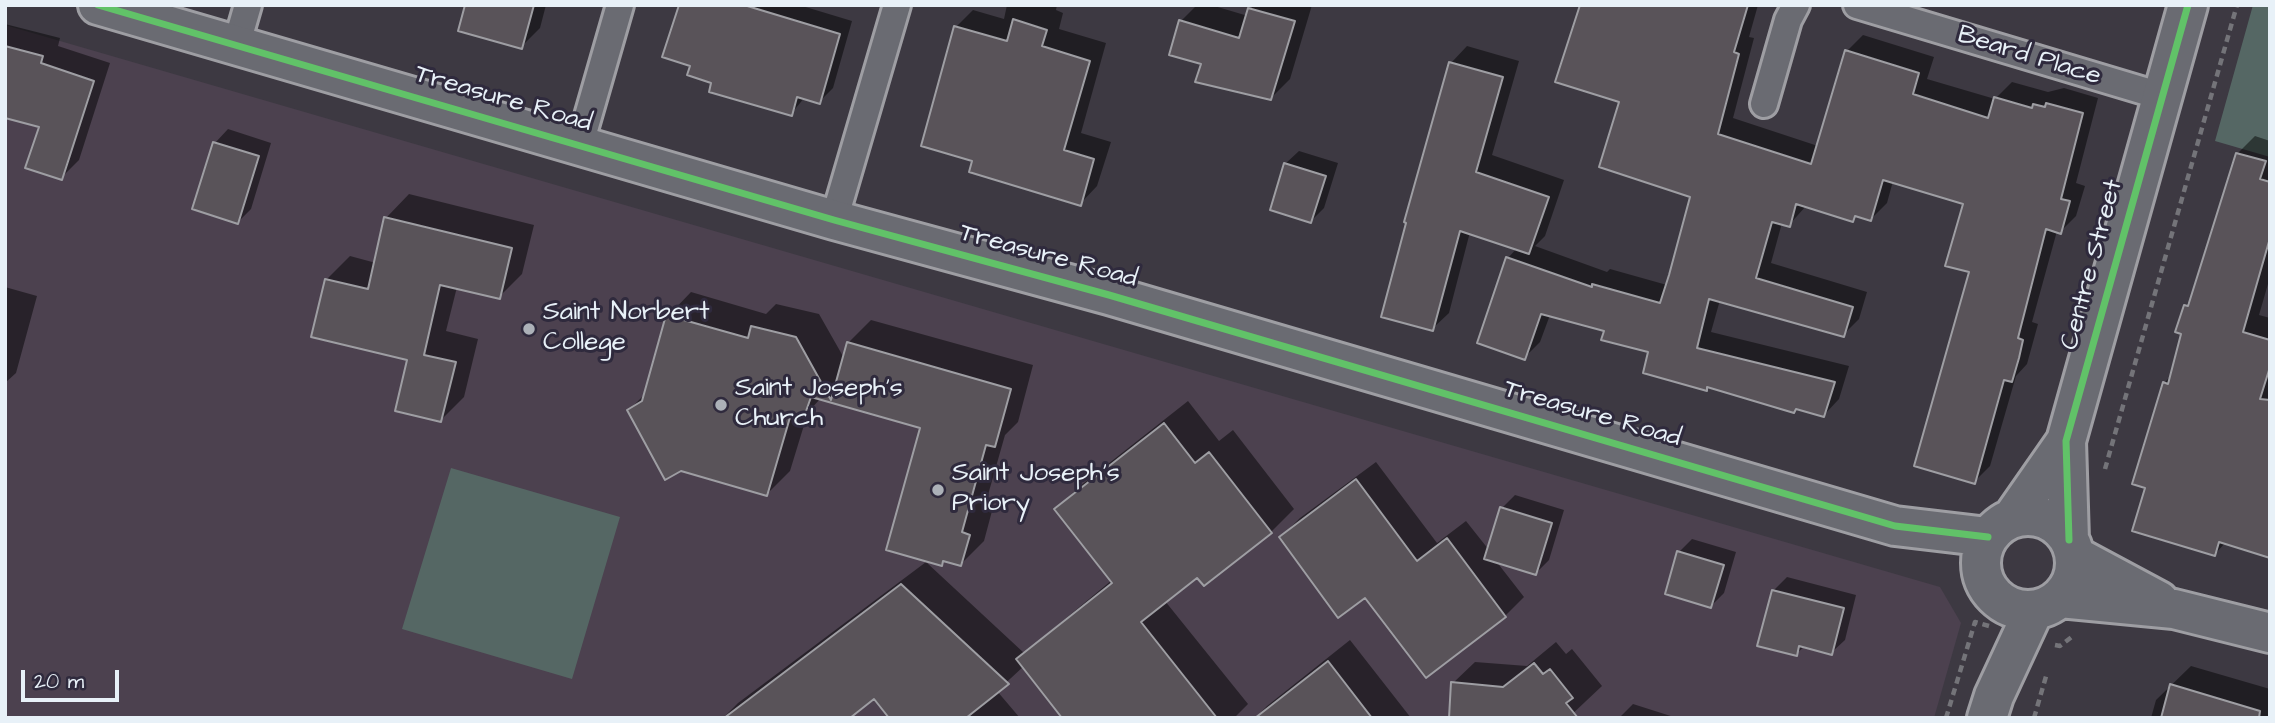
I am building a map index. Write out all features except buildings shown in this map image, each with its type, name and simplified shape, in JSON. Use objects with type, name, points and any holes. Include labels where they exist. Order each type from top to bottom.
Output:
[{"type":"street","name":"Treasure Road","points":[[98,5],[237,43],[834,220],[1109,295],[1895,526],[1994,541]]},
{"type":"street","points":[[237,43],[248,5]]},
{"type":"street","points":[[580,144],[620,5]]},
{"type":"street","points":[[834,220],[897,5]]},
{"type":"street","points":[[1764,104],[1788,20],[1796,5]]},
{"type":"street","name":"Beard Place","points":[[1857,5],[2161,96]]},
{"type":"street","name":"Centre Street","points":[[2072,548],[2066,441],[2188,5]]},
{"type":"street","name":"Centre Street","points":[[1994,541],[2066,441]]},
{"type":"street","points":[[2174,609],[2072,548],[2059,527],[2045,519],[2029,515],[1994,541],[1991,594],[2047,603],[2174,609],[2270,633]]},
{"type":"street","points":[[1990,707],[2047,603],[2070,586],[2072,548]]},
{"type":"path","points":[[2103,476],[2237,5]]},
{"type":"path","points":[[2047,603],[2087,625],[2060,646],[2055,645],[2051,657]]},
{"type":"path","points":[[2034,718],[2048,669]]},
{"type":"shaded area","points":[[2253,5],[2270,5],[2270,157],[2215,141]]},
{"type":"shaded area","name":"Saint Norbert College","points":[[5,25],[1940,587],[1961,623],[1934,718],[5,718]]},
{"type":"shaded area","points":[[451,468],[620,517],[572,679],[402,629]]},
{"type":"cycle path","points":[[98,5],[834,220],[1109,295],[1895,526],[1988,537]]},
{"type":"cycle path","points":[[2069,540],[2066,441],[2188,5]]},
{"type":"place","name":"Saint Norbert College","points":[[529,329]]},
{"type":"place","name":"Saint Joseph's Church","points":[[721,405]]},
{"type":"place","name":"Saint Joseph's Priory","points":[[938,490]]}]
